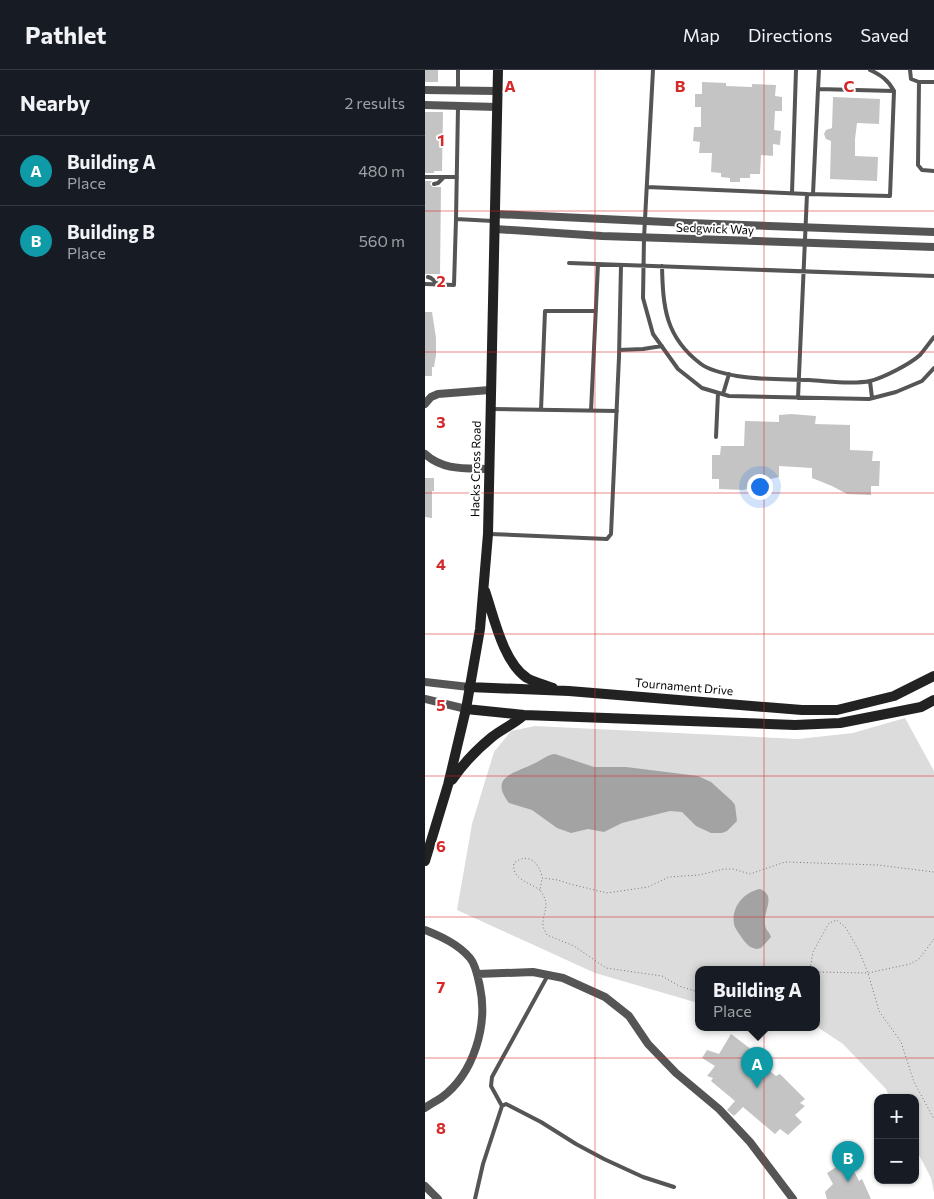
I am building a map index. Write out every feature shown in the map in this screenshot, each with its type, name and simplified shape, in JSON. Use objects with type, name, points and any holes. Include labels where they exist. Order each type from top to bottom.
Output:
[{"type":"main road","name":"Hacks Cross Road","points":[[425,861],[448,785],[466,709],[480,628],[488,534],[498,70]]},
{"type":"main road","points":[[483,586],[506,651],[515,667],[528,678],[561,691]]},
{"type":"main road","name":"Tournament Drive","points":[[469,688],[561,691],[802,710],[837,710],[894,696],[934,676]]},
{"type":"main road","points":[[466,709],[524,715],[795,725],[840,723],[921,707],[934,700]]},
{"type":"main road","points":[[448,785],[492,736],[517,722],[524,715]]},
{"type":"street","points":[[425,90],[497,91]]},
{"type":"street","points":[[458,90],[458,106]]},
{"type":"street","points":[[425,105],[497,107]]},
{"type":"street","name":"Sedgwick Way","points":[[495,221],[645,221],[934,232]]},
{"type":"street","name":"Sedgwick Way","points":[[495,221],[644,238],[934,247]]},
{"type":"street","points":[[425,404],[431,397],[438,394],[490,390]]},
{"type":"street","points":[[425,454],[437,463],[451,467],[490,469]]},
{"type":"street","name":"Tournament Drive","points":[[425,682],[469,688]]},
{"type":"street","points":[[425,699],[466,709]]},
{"type":"street","points":[[425,930],[449,939],[471,959],[482,995],[483,1016],[477,1045],[458,1081],[443,1097],[425,1108]]},
{"type":"street","points":[[477,974],[533,972],[563,978],[605,997],[629,1016],[648,1044],[676,1073],[719,1109],[750,1142],[793,1199]]},
{"type":"street","points":[[425,1186],[437,1199]]},
{"type":"lane","points":[[458,70],[458,90]]},
{"type":"lane","points":[[653,70],[644,238],[643,298],[653,334],[678,369],[702,388],[729,396],[872,398],[896,392],[922,381],[934,368]]},
{"type":"lane","points":[[792,193],[796,70]]},
{"type":"lane","points":[[813,194],[819,70]]},
{"type":"lane","points":[[647,187],[891,196],[894,91],[890,83],[881,75],[869,70]]},
{"type":"lane","points":[[910,70],[911,79],[919,82],[934,82]]},
{"type":"lane","points":[[919,82],[918,165],[922,170],[934,170]]},
{"type":"lane","points":[[817,89],[894,91]]},
{"type":"lane","points":[[425,284],[454,285],[458,106]]},
{"type":"lane","points":[[425,177],[457,177]]},
{"type":"lane","points":[[435,184],[439,183],[444,177]]},
{"type":"lane","points":[[798,398],[807,194]]},
{"type":"lane","points":[[456,219],[495,221]]},
{"type":"lane","points":[[569,263],[934,276]]},
{"type":"lane","points":[[591,410],[598,264]]},
{"type":"lane","points":[[488,534],[607,539],[611,534],[621,265]]},
{"type":"lane","points":[[662,266],[663,300],[669,322],[676,337],[702,366],[729,374],[799,380],[870,381],[894,371],[919,356],[934,336]]},
{"type":"lane","points":[[428,277],[439,284]]},
{"type":"lane","points":[[541,410],[545,311],[596,311]]},
{"type":"lane","points":[[619,350],[661,346]]},
{"type":"lane","points":[[723,394],[729,374]]},
{"type":"lane","points":[[870,381],[872,398]]},
{"type":"lane","points":[[716,437],[718,393]]},
{"type":"lane","points":[[490,409],[617,411]]},
{"type":"lane","points":[[475,1199],[483,1164],[502,1106],[491,1086],[491,1077],[548,975]]},
{"type":"lane","points":[[502,1106],[507,1104],[605,1160],[643,1177],[674,1187]]},
{"type":"path","points":[[541,890],[542,878],[539,867],[531,859],[523,858],[514,863],[513,869],[517,875],[541,890],[546,898],[547,904],[542,923],[547,936],[574,946],[606,968],[645,972],[661,976],[679,986],[695,991]]},
{"type":"path","points":[[542,878],[607,892],[648,887],[669,877],[699,875],[724,869],[733,869],[750,874],[785,862],[878,864],[934,872]]},
{"type":"path","points":[[811,966],[813,952],[825,928],[829,922],[837,920],[846,928],[855,942],[868,973],[879,1011],[901,1042],[914,1082],[934,1118]]},
{"type":"path","points":[[820,972],[868,973],[913,963],[934,939]]},
{"type":"shaded area","points":[[905,718],[934,771],[934,1193],[931,1178],[919,1155],[919,1094],[888,1094],[886,1089],[843,1044],[820,1029],[820,966],[695,966],[695,1002],[595,973],[457,910],[472,824],[494,752],[511,731],[535,726],[798,739],[853,733]]},
{"type":"shaded area","points":[[555,754],[594,767],[626,767],[698,776],[711,782],[732,801],[735,805],[737,821],[727,831],[711,833],[696,826],[682,812],[670,811],[622,823],[604,832],[588,829],[571,833],[557,828],[532,810],[509,803],[501,787],[503,781],[512,773]]},
{"type":"shaded area","points":[[760,889],[768,895],[769,899],[765,924],[771,937],[761,948],[757,949],[750,947],[735,928],[734,918],[740,901],[749,893]]},
{"type":"building","points":[[425,70],[438,70],[438,82],[425,82]]},
{"type":"building","points":[[702,82],[726,83],[726,86],[752,87],[752,84],[776,85],[775,96],[782,97],[782,111],[775,111],[774,130],[781,131],[780,145],[773,144],[773,156],[761,155],[760,174],[750,174],[750,178],[740,178],[740,182],[730,182],[730,178],[721,177],[721,173],[711,172],[712,153],[699,153],[700,142],[693,141],[694,127],[701,127],[701,107],[695,107],[695,94],[702,94]]},
{"type":"building","points":[[833,97],[880,99],[879,124],[857,123],[855,139],[855,156],[878,157],[877,181],[830,179],[831,141],[826,139],[824,134],[826,130],[832,128]]},
{"type":"building","points":[[425,112],[443,112],[442,171],[434,171],[434,173],[425,173]]},
{"type":"building","points":[[425,181],[432,181],[430,184],[433,187],[441,187],[440,274],[425,274]]},
{"type":"building","points":[[425,312],[432,312],[436,338],[436,355],[434,367],[432,367],[432,376],[425,376]]},
{"type":"building","points":[[779,415],[816,416],[815,424],[850,425],[850,450],[873,451],[872,461],[880,461],[879,486],[871,486],[871,495],[847,494],[812,478],[812,468],[779,466],[779,477],[762,481],[744,490],[719,489],[719,479],[712,479],[712,455],[720,455],[721,446],[744,446],[745,421],[779,422]]},
{"type":"building","points":[[425,478],[434,478],[432,518],[425,517]]},
{"type":"building","points":[[731,1034],[768,1062],[765,1067],[776,1076],[780,1074],[805,1099],[800,1103],[805,1106],[795,1115],[802,1122],[788,1135],[780,1129],[775,1134],[743,1107],[734,1116],[727,1110],[735,1101],[711,1081],[713,1078],[707,1076],[715,1066],[702,1058],[707,1050],[719,1054]]},
{"type":"building","points":[[841,1164],[847,1171],[852,1167],[859,1181],[862,1179],[871,1199],[827,1199],[825,1192],[833,1184],[827,1173]]},
{"type":"place","name":"Building A","points":[[757,1088]]},
{"type":"place","name":"Building B","points":[[848,1182]]}]
